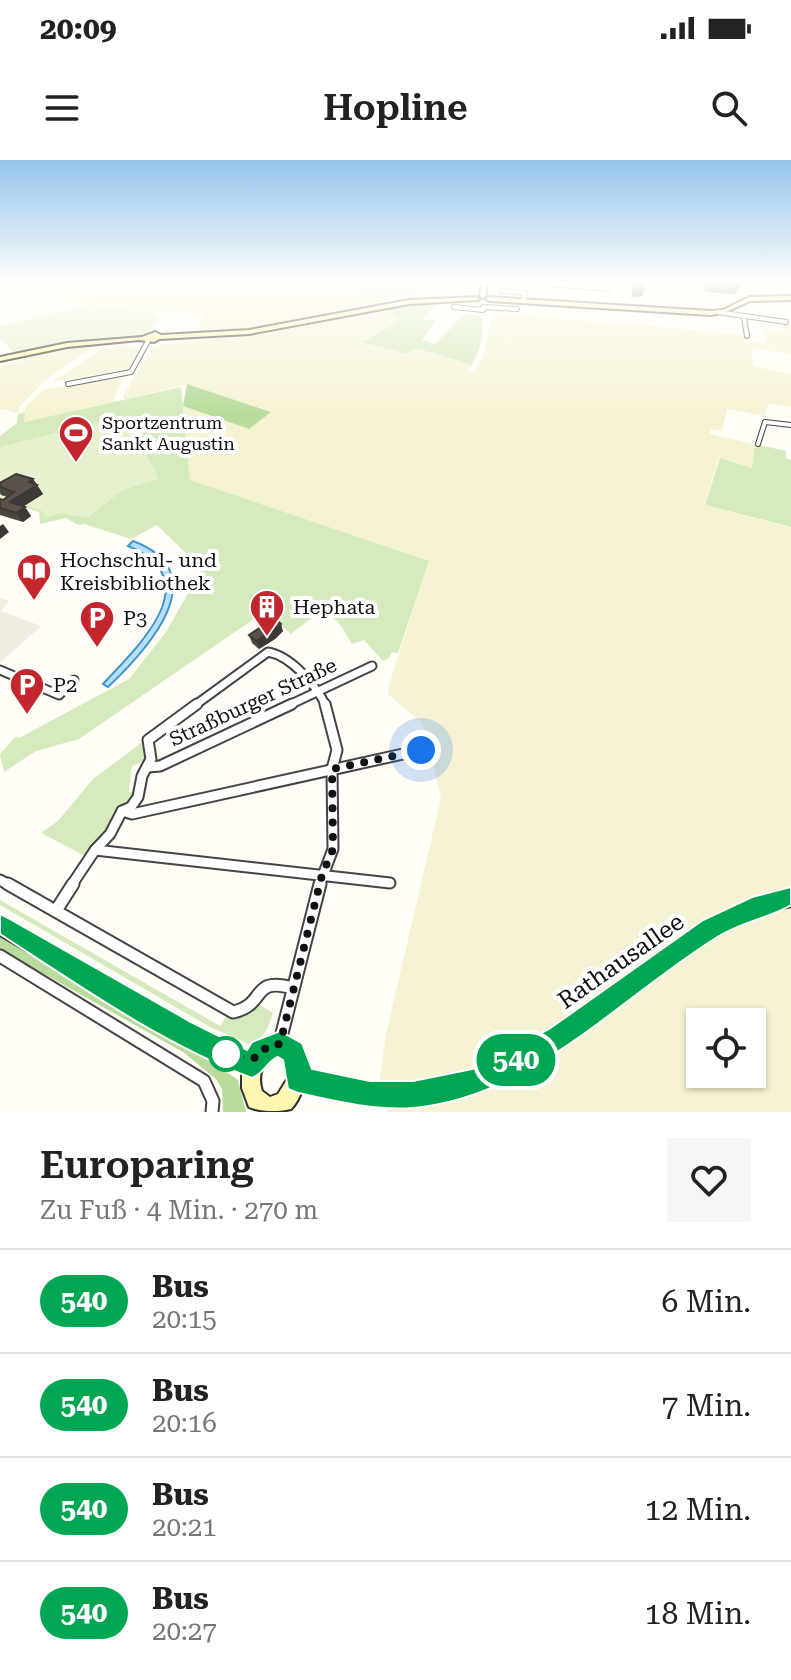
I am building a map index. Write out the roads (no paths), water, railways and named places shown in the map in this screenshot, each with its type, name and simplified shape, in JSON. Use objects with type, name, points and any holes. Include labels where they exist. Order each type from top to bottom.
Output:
[{"type":"main road","points":[[0,359],[67,345],[249,332],[279,326]]},
{"type":"main road","name":"Rathausallee","points":[[298,1080],[370,1094],[413,1094],[475,1082],[558,1038],[711,928],[752,909],[791,898]]},
{"type":"main road","points":[[0,926],[182,1031],[252,1065]]},
{"type":"main road","points":[[280,1044],[293,1052],[299,1070],[298,1080],[284,1102],[268,1110],[252,1093],[252,1065],[261,1051],[280,1044]]},
{"type":"street","points":[[745,326],[747,336]]},
{"type":"street","points":[[68,384],[131,372],[145,339]]},
{"type":"street","points":[[758,444],[767,421],[791,425]]},
{"type":"street","points":[[57,909],[95,850],[110,834],[122,811],[131,807],[138,797],[142,776],[151,759],[148,740],[268,652],[281,654],[319,692],[337,750],[332,769],[333,849],[322,875],[280,1044]]},
{"type":"street","name":"Straßburger Straße","points":[[148,767],[160,766],[372,666]]},
{"type":"street","points":[[0,670],[59,695],[74,680]]},
{"type":"street","points":[[122,811],[132,814],[421,750]]},
{"type":"street","points":[[95,850],[390,883]]},
{"type":"street","points":[[0,880],[57,909],[233,1012],[245,1010],[262,988],[275,983],[293,988]]},
{"type":"street","points":[[0,956],[204,1081],[213,1101],[212,1112]]},
{"type":"water","points":[[133,541],[158,555],[170,572],[173,592],[167,612],[155,633],[108,687],[103,684],[148,633],[165,595],[164,577],[152,560],[128,546]]},
{"type":"place","name":"Sportzentrum Sankt Augustin","points":[[76,464]]},
{"type":"place","name":"Hochschul- und Kreisbibliothek","points":[[34,602]]},
{"type":"place","name":"Hephata","points":[[267,638]]},
{"type":"place","name":"P3","points":[[97,649]]},
{"type":"place","name":"P2","points":[[27,716]]}]
